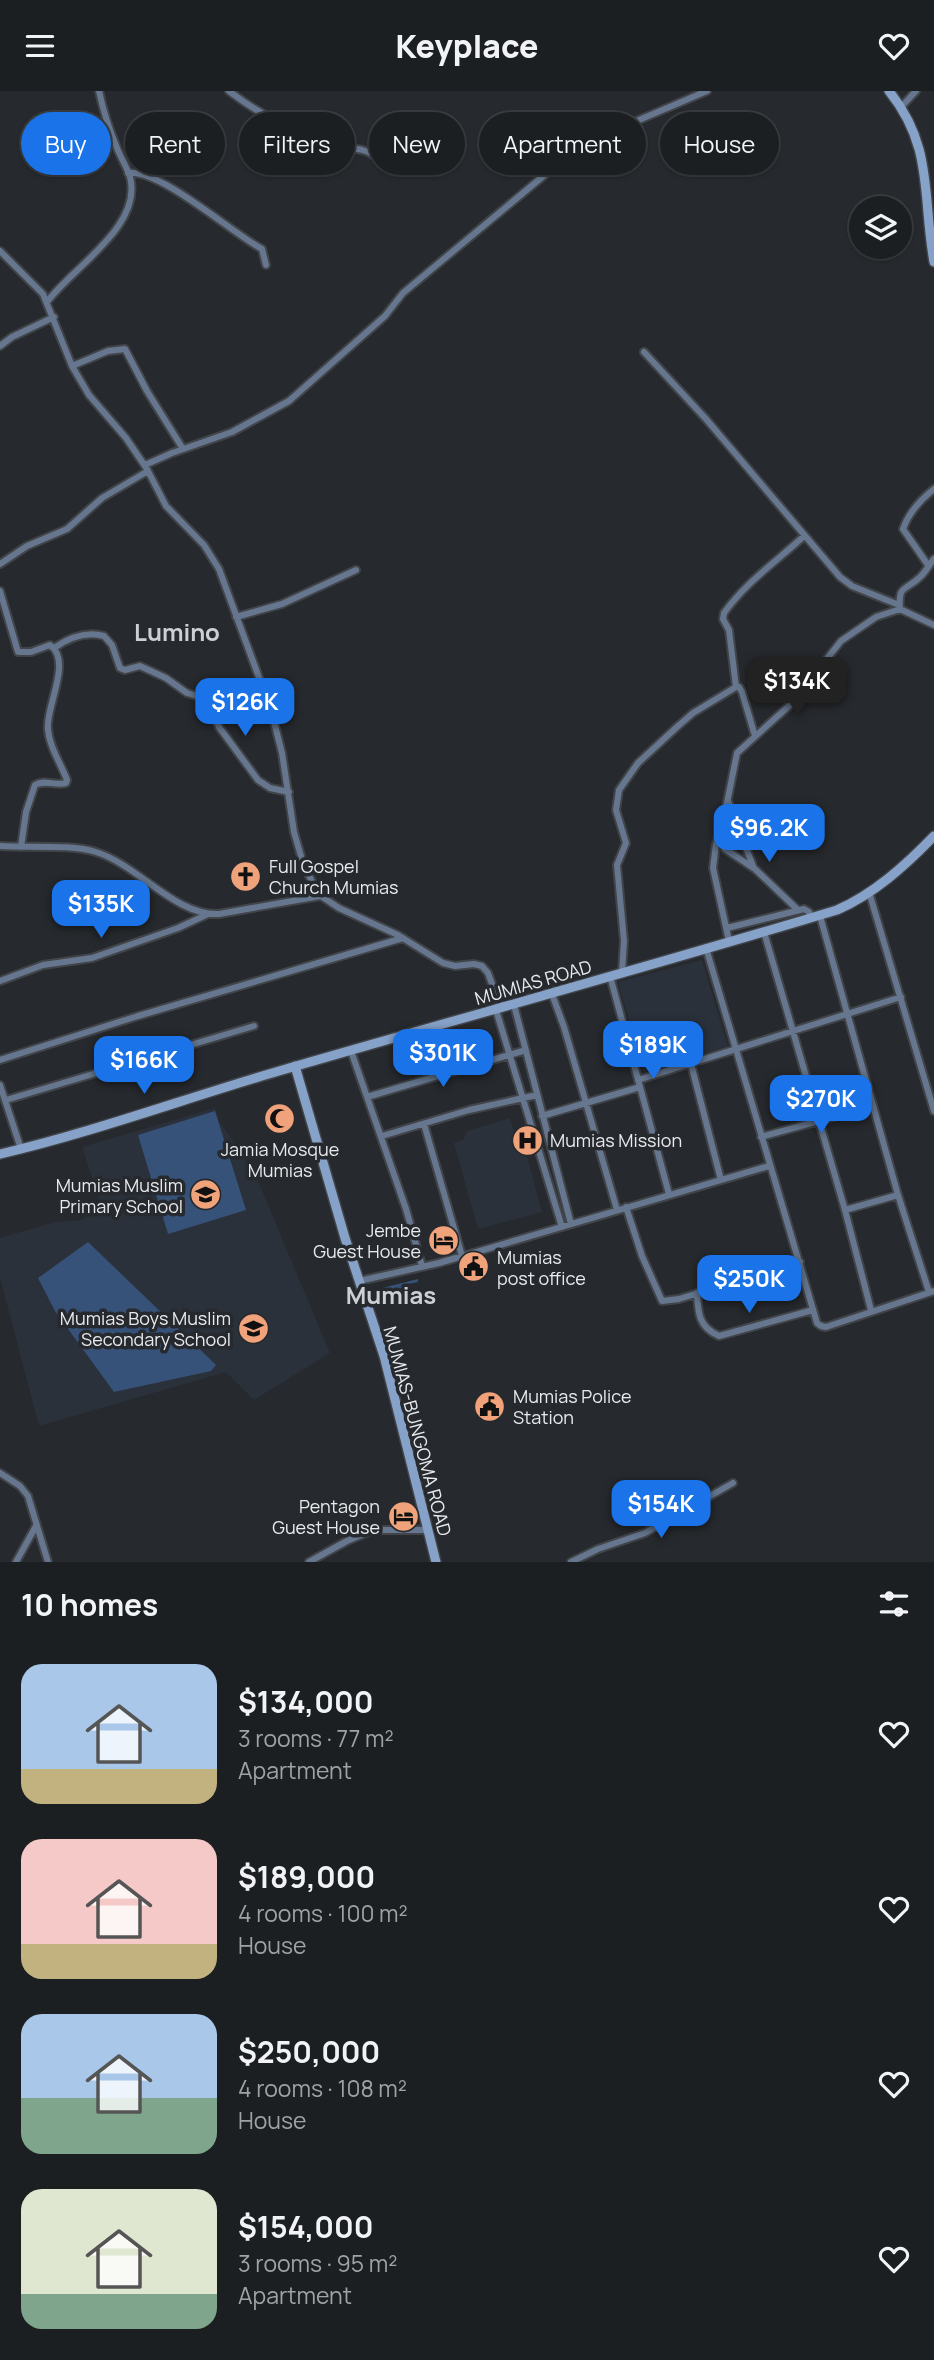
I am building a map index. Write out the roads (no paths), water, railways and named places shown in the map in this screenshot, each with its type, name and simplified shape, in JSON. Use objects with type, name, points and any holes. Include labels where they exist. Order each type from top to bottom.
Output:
[{"type":"street","points":[[99,91],[109,127],[125,166]]},
{"type":"street","points":[[229,91],[268,116],[328,145],[369,153]]},
{"type":"street","points":[[0,564],[27,546],[67,529],[102,498],[147,468],[183,449],[232,432],[289,401],[385,316],[403,293],[571,153],[606,134],[707,91]]},
{"type":"street","points":[[890,91],[915,128],[925,159],[934,262]]},
{"type":"street","points":[[902,106],[916,91]]},
{"type":"street","points":[[47,302],[127,214],[132,191],[128,175]]},
{"type":"street","points":[[144,175],[156,179],[262,249],[265,265]]},
{"type":"street","points":[[0,251],[38,288],[54,317],[72,366],[89,395],[121,431],[147,468],[166,506],[198,538],[226,583],[271,710],[282,753],[300,853],[315,889],[320,896],[403,938],[447,964],[482,966],[488,973],[521,1097],[562,1227]]},
{"type":"street","points":[[0,346],[12,337],[54,317]]},
{"type":"street","points":[[72,366],[108,351],[125,349],[183,449]]},
{"type":"street","points":[[644,352],[706,419],[845,581],[934,625]]},
{"type":"street","points":[[929,565],[904,529],[917,503],[934,489]]},
{"type":"street","points":[[736,687],[729,630],[723,619],[724,613],[762,571],[804,536]]},
{"type":"street","points":[[899,607],[900,593],[905,586],[920,577],[934,559]]},
{"type":"street","points":[[236,617],[282,604],[356,571]]},
{"type":"street","points":[[0,591],[18,652],[31,652],[47,645],[54,648]]},
{"type":"street","points":[[729,941],[713,868],[737,753],[797,698],[841,641],[876,617],[899,607]]},
{"type":"street","points":[[54,648],[86,633],[104,636],[113,646],[120,668],[125,670],[140,666],[166,678],[187,693],[206,699],[219,727],[258,780],[265,786],[289,792]]},
{"type":"street","points":[[21,847],[26,812],[35,785],[42,782],[60,785],[67,781],[48,729],[59,680],[54,648]]},
{"type":"street","points":[[736,687],[742,692],[755,736]]},
{"type":"street","points":[[622,972],[624,941],[617,865],[626,843],[616,810],[619,790],[638,763],[678,726],[693,713],[736,687]]},
{"type":"street","points":[[727,799],[755,869]]},
{"type":"street","name":"MUMIAS ROAD","points":[[0,1154],[295,1066],[816,917],[847,906],[869,892],[934,836]]},
{"type":"street","points":[[718,839],[725,849],[755,869],[798,910]]},
{"type":"street","points":[[0,846],[74,849],[100,853],[190,909],[208,914]]},
{"type":"street","points":[[869,892],[934,1111]]},
{"type":"street","points":[[0,981],[43,965],[92,958],[178,928],[208,914],[320,896]]},
{"type":"street","points":[[706,948],[817,1323],[824,1327],[931,1291],[898,1195],[848,1015],[816,917],[807,910],[798,910],[727,928]]},
{"type":"street","points":[[764,932],[845,1210],[871,1310]]},
{"type":"street","points":[[0,1060],[138,1016],[403,938]]},
{"type":"street","points":[[610,976],[669,1194]]},
{"type":"street","points":[[552,994],[617,1210]]},
{"type":"street","points":[[542,1116],[586,1103],[691,1064],[901,997]]},
{"type":"street","points":[[514,1005],[571,1224]]},
{"type":"street","points":[[6,1100],[254,1026]]},
{"type":"street","points":[[351,1051],[382,1136],[422,1266]]},
{"type":"street","points":[[367,1097],[526,1051]]},
{"type":"street","points":[[691,1064],[721,1180]]},
{"type":"street","name":"MUMIAS-BUNGOMA ROAD","points":[[295,1066],[384,1356],[436,1562]]},
{"type":"street","points":[[0,1085],[21,1149]]},
{"type":"street","points":[[382,1136],[521,1097],[537,1095]]},
{"type":"street","points":[[761,1137],[873,1106]]},
{"type":"street","points":[[424,1124],[462,1256]]},
{"type":"street","points":[[359,1281],[462,1256],[769,1165]]},
{"type":"street","points":[[845,1210],[898,1195]]},
{"type":"street","points":[[626,1207],[642,1256],[661,1301],[673,1301],[800,1262]]},
{"type":"street","points":[[697,1293],[700,1321],[708,1330],[719,1336],[813,1310]]},
{"type":"street","points":[[0,1473],[20,1486],[28,1496],[48,1562]]},
{"type":"street","points":[[571,1562],[598,1549],[645,1533],[733,1483]]},
{"type":"street","points":[[16,1562],[36,1526]]},
{"type":"street","points":[[309,1562],[373,1530],[427,1530]]},
{"type":"place","name":"Full Gospel Church Mumias","points":[[246,876]]},
{"type":"place","name":"Jamia Mosque Mumias","points":[[280,1119]]},
{"type":"place","name":"Mumias Mission","points":[[527,1140]]},
{"type":"place","name":"Mumias Muslim Primary School","points":[[206,1195]]},
{"type":"place","name":"Jembe Guest House","points":[[444,1240]]},
{"type":"place","name":"Mumias post office","points":[[474,1267]]},
{"type":"place","name":"Mumias Boys Muslim Secondary School","points":[[254,1328]]},
{"type":"place","name":"Mumias Police Station","points":[[490,1406]]},
{"type":"place","name":"Pentagon Guest House","points":[[403,1516]]},
{"type":"district","name":"Lumino","points":[[177,631]]},
{"type":"district","name":"Mumias","points":[[391,1294]]}]
